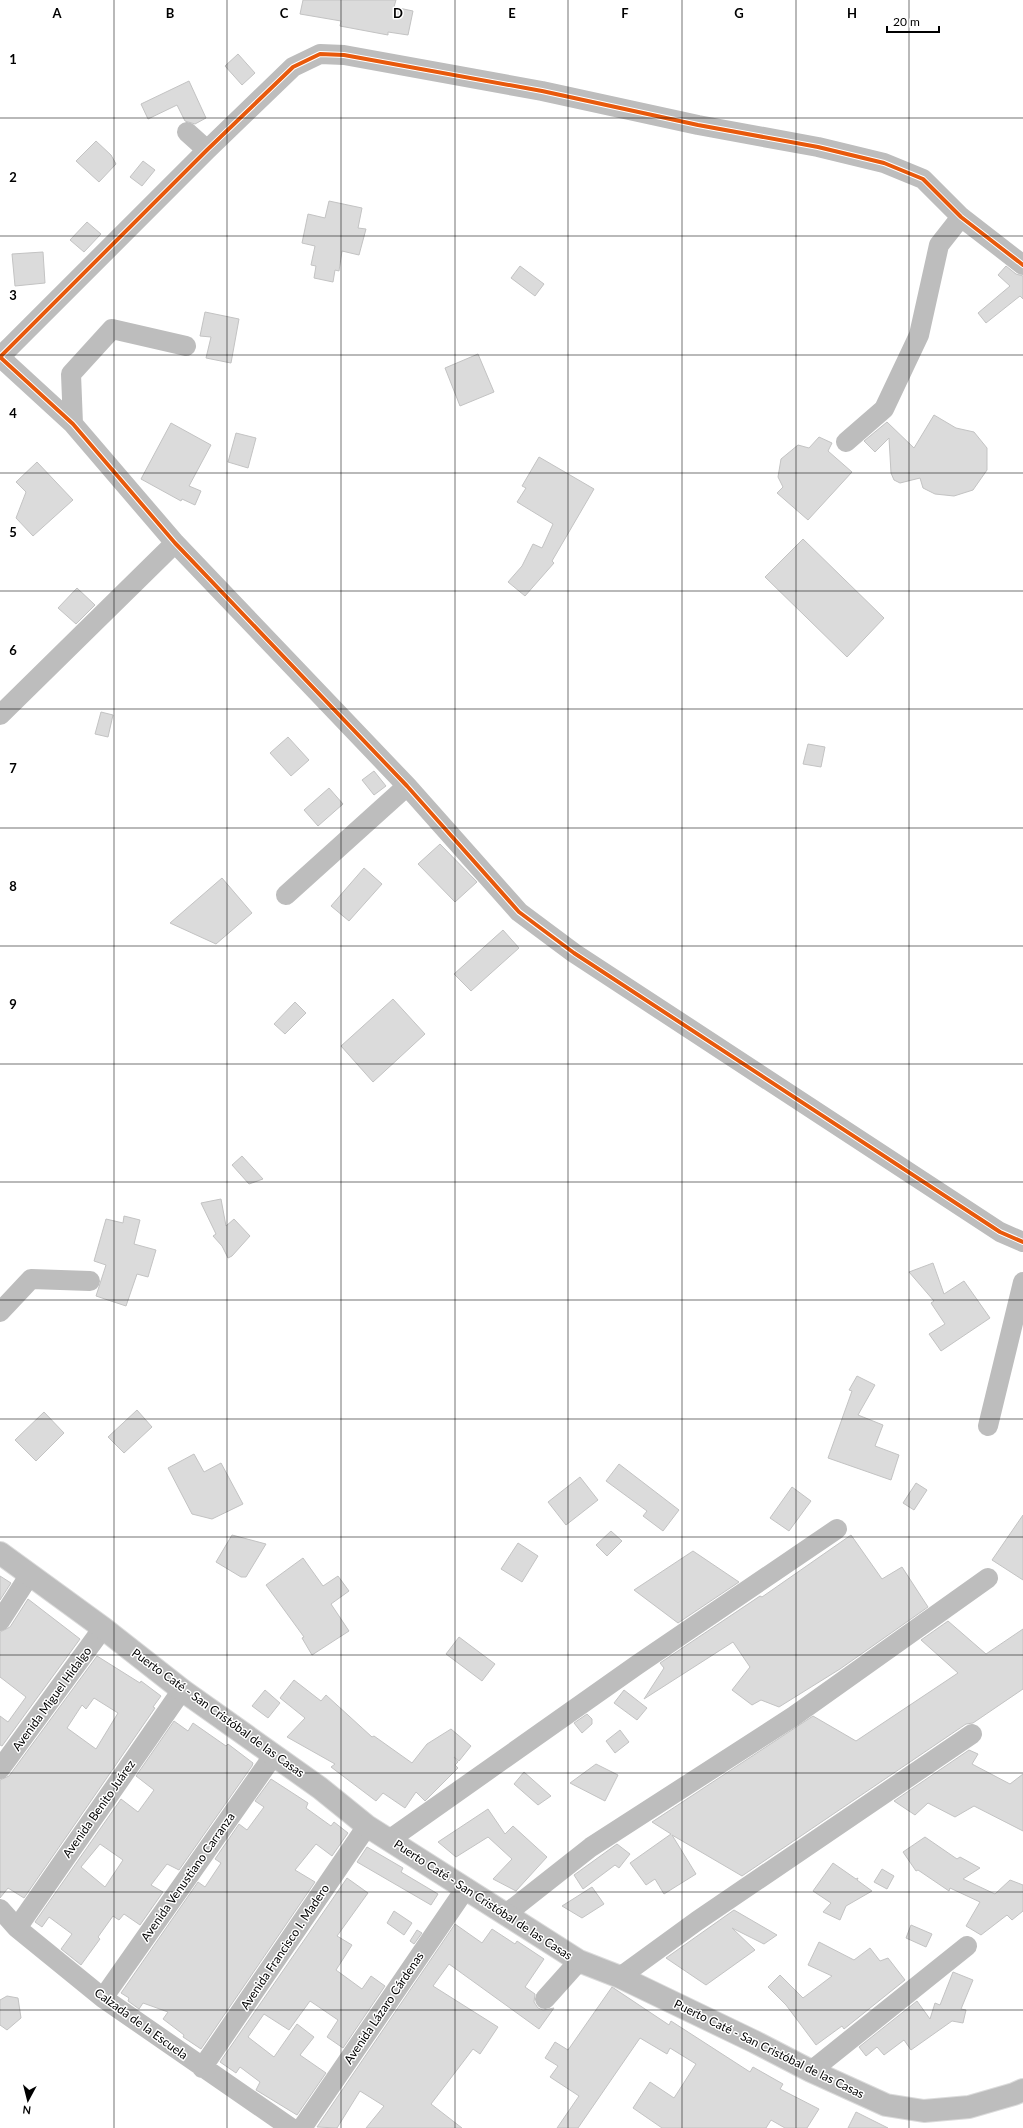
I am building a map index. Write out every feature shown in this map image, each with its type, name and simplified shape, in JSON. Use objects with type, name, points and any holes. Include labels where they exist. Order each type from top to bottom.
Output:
[{"type":"main road","name":"Puerto Caté - San Cristóbal de las Casas","points":[[0,1553],[29,1576],[103,1628],[182,1690],[320,1788],[367,1826],[466,1888],[579,1962],[620,1977],[755,2042],[811,2071],[886,2105],[924,2111],[969,2107],[1023,2090]]},
{"type":"street","points":[[1023,265],[961,217],[923,179],[884,163],[818,147],[698,125],[542,91],[344,54],[320,54],[293,67],[207,150],[0,357],[73,424],[175,544],[406,786],[519,912],[568,948],[1000,1232],[1023,1242]]},
{"type":"street","points":[[187,132],[207,150]]},
{"type":"street","points":[[846,442],[884,409],[919,335],[939,245],[961,217]]},
{"type":"street","points":[[73,424],[72,374],[112,329],[186,346]]},
{"type":"street","points":[[0,715],[175,544]]},
{"type":"street","points":[[286,895],[406,786]]},
{"type":"street","points":[[0,1312],[31,1279],[90,1281]]},
{"type":"street","points":[[988,1426],[1023,1282]]},
{"type":"street","points":[[389,1840],[630,1669],[837,1529]]},
{"type":"street","points":[[0,1621],[29,1576]]},
{"type":"street","points":[[506,1914],[591,1847],[794,1716],[988,1578]]},
{"type":"street","name":"Avenida Miguel Hidalgo","points":[[0,1770],[103,1628]]},
{"type":"street","name":"Avenida Benito Juárez","points":[[17,1928],[182,1690]]},
{"type":"street","points":[[620,1977],[704,1916],[972,1734]]},
{"type":"street","name":"Avenida Venustiano Carranza","points":[[103,1998],[273,1756]]},
{"type":"street","name":"Avenida Francisco I. Madero","points":[[202,2068],[367,1826]]},
{"type":"street","name":"Avenida Lázaro Cárdenas","points":[[302,2128],[466,1888]]},
{"type":"street","name":"Calzada de la Escuela","points":[[0,1909],[17,1928],[103,1998],[202,2068],[291,2128]]},
{"type":"street","points":[[811,2071],[967,1946]]},
{"type":"street","points":[[545,1999],[579,1962]]},
{"type":"building","points":[[303,0],[396,0],[394,7],[413,11],[408,35],[388,32],[388,35],[340,26],[341,21],[300,14]]},
{"type":"building","points":[[238,54],[255,73],[242,85],[225,66]]},
{"type":"building","points":[[189,81],[206,118],[195,124],[185,121],[177,105],[148,119],[141,104]]},
{"type":"building","points":[[96,141],[111,155],[116,164],[99,182],[76,161]]},
{"type":"building","points":[[143,161],[155,170],[142,186],[130,177]]},
{"type":"building","points":[[329,201],[362,208],[358,228],[366,229],[359,255],[342,251],[339,271],[335,270],[333,282],[314,278],[316,266],[311,265],[315,246],[302,243],[308,214],[325,218]]},
{"type":"building","points":[[87,222],[101,234],[84,252],[70,240]]},
{"type":"building","points":[[43,252],[45,283],[15,286],[12,254]]},
{"type":"building","points":[[520,266],[544,284],[535,296],[511,278]]},
{"type":"building","points":[[1006,266],[1016,274],[1023,276],[1023,299],[1020,296],[986,323],[978,313],[1010,286],[998,275]]},
{"type":"building","points":[[205,312],[239,319],[231,363],[206,358],[211,337],[200,336]]},
{"type":"building","points":[[478,354],[494,392],[460,406],[445,368]]},
{"type":"building","points":[[934,415],[956,428],[974,432],[987,448],[987,470],[973,490],[954,496],[935,494],[923,488],[920,478],[900,483],[894,480],[891,473],[889,438],[875,452],[864,441],[887,422],[914,448]]},
{"type":"building","points":[[171,423],[211,445],[189,486],[201,491],[195,505],[182,499],[181,501],[141,479]]},
{"type":"building","points":[[236,433],[256,438],[248,468],[228,462]]},
{"type":"building","points":[[819,437],[832,443],[828,451],[852,472],[808,520],[777,493],[783,487],[778,477],[781,459],[798,445],[809,448]]},
{"type":"building","points":[[539,457],[594,489],[552,561],[554,563],[525,596],[508,582],[522,566],[533,544],[542,548],[553,524],[517,502],[526,488],[522,486]]},
{"type":"building","points":[[37,462],[73,500],[33,536],[16,518],[26,492],[16,482]]},
{"type":"building","points":[[803,539],[884,618],[847,657],[765,577]]},
{"type":"building","points":[[77,588],[95,605],[76,624],[58,608]]},
{"type":"building","points":[[101,712],[113,715],[108,737],[95,734]]},
{"type":"building","points":[[288,737],[309,760],[291,776],[270,753]]},
{"type":"building","points":[[808,744],[825,747],[821,767],[803,764]]},
{"type":"building","points":[[374,771],[386,786],[374,795],[362,780]]},
{"type":"building","points":[[329,788],[343,804],[318,826],[304,810]]},
{"type":"building","points":[[440,844],[477,882],[455,902],[418,864]]},
{"type":"building","points":[[364,868],[382,884],[349,921],[331,906]]},
{"type":"building","points":[[222,878],[252,913],[216,944],[170,923]]},
{"type":"building","points":[[503,930],[519,948],[471,991],[454,974]]},
{"type":"building","points":[[393,999],[425,1034],[373,1082],[341,1046]]},
{"type":"building","points":[[295,1002],[306,1013],[285,1034],[274,1024]]},
{"type":"building","points":[[242,1156],[263,1179],[249,1184],[232,1165]]},
{"type":"building","points":[[221,1199],[226,1226],[234,1219],[250,1236],[232,1256],[228,1258],[222,1246],[213,1236],[216,1234],[201,1203]]},
{"type":"building","points":[[124,1216],[140,1220],[134,1244],[156,1250],[148,1277],[137,1274],[126,1306],[96,1296],[106,1265],[94,1261],[106,1219],[123,1223]]},
{"type":"building","points":[[933,1263],[944,1294],[964,1281],[990,1318],[941,1351],[929,1334],[945,1324],[931,1303],[934,1301],[909,1272]]},
{"type":"building","points":[[857,1376],[875,1385],[858,1415],[883,1425],[875,1446],[899,1455],[891,1480],[828,1458],[852,1391],[849,1390]]},
{"type":"building","points":[[137,1410],[152,1427],[124,1453],[108,1437]]},
{"type":"building","points":[[44,1412],[64,1433],[36,1461],[15,1440]]},
{"type":"building","points":[[194,1454],[204,1472],[221,1463],[243,1504],[212,1519],[192,1514],[168,1468]]},
{"type":"building","points":[[619,1464],[679,1510],[663,1531],[643,1516],[647,1511],[606,1481]]},
{"type":"building","points":[[580,1477],[598,1500],[566,1525],[548,1502]]},
{"type":"building","points":[[916,1483],[927,1490],[914,1510],[903,1503]]},
{"type":"building","points":[[792,1487],[811,1501],[789,1531],[770,1518]]},
{"type":"building","points":[[1023,1515],[1023,1580],[992,1560]]},
{"type":"building","points":[[611,1531],[622,1541],[607,1556],[596,1545]]},
{"type":"building","points":[[232,1535],[266,1544],[246,1577],[241,1577],[216,1562]]},
{"type":"building","points":[[851,1535],[882,1579],[902,1567],[928,1607],[840,1669],[779,1707],[761,1700],[752,1705],[732,1690],[750,1667],[733,1642],[644,1699],[664,1668],[660,1663],[760,1596],[762,1597]]},
{"type":"building","points":[[518,1543],[538,1556],[522,1582],[501,1569]]},
{"type":"building","points":[[693,1551],[739,1582],[678,1623],[634,1590]]},
{"type":"building","points":[[303,1558],[323,1586],[338,1576],[349,1591],[331,1604],[349,1631],[312,1655],[302,1638],[304,1637],[266,1585]]},
{"type":"building","points":[[0,1576],[11,1583],[0,1600]]},
{"type":"building","points":[[28,1599],[80,1639],[2,1746],[0,1745],[0,1716],[8,1722],[26,1697],[0,1677],[0,1632],[10,1627]]},
{"type":"building","points":[[948,1621],[986,1654],[1023,1629],[1023,1689],[973,1723],[966,1724],[742,1876],[672,1835],[696,1874],[664,1894],[655,1879],[646,1885],[630,1863],[671,1834],[652,1822],[813,1716],[856,1741],[958,1673],[921,1640]]},
{"type":"building","points":[[459,1637],[495,1664],[482,1681],[446,1654]]},
{"type":"building","points":[[97,1656],[140,1683],[141,1681],[161,1696],[153,1707],[155,1708],[24,1898],[8,1888],[0,1898],[0,1780],[9,1776]],"holes":[[[94,1698],[118,1713],[96,1749],[67,1728],[82,1705],[86,1709]]]},
{"type":"building","points":[[294,1680],[321,1701],[326,1695],[372,1737],[374,1736],[412,1763],[427,1744],[451,1729],[471,1746],[459,1761],[454,1757],[458,1762],[455,1765],[458,1768],[425,1801],[416,1792],[405,1808],[383,1793],[376,1801],[331,1767],[335,1764],[287,1737],[305,1718],[280,1698]]},
{"type":"building","points":[[265,1690],[280,1703],[268,1718],[252,1706]]},
{"type":"building","points":[[624,1690],[647,1708],[637,1720],[614,1703]]},
{"type":"building","points":[[587,1714],[592,1719],[592,1724],[582,1733],[574,1723]]},
{"type":"building","points":[[174,1721],[188,1731],[193,1723],[226,1746],[228,1744],[253,1763],[179,1870],[167,1864],[151,1885],[163,1892],[140,1925],[124,1914],[119,1920],[113,1916],[98,1937],[100,1939],[81,1965],[61,1949],[72,1934],[49,1917],[42,1927],[35,1922],[121,1799],[138,1812],[154,1790],[136,1776]],"holes":[[[100,1844],[123,1860],[105,1887],[81,1867]]]},
{"type":"building","points":[[620,1730],[629,1742],[615,1753],[606,1741]]},
{"type":"building","points":[[969,1750],[978,1754],[972,1764],[1010,1784],[1023,1774],[1023,1831],[974,1806],[955,1817],[928,1803],[915,1815],[894,1801]]},
{"type":"building","points":[[596,1764],[618,1775],[605,1801],[570,1783]]},
{"type":"building","points":[[524,1772],[551,1796],[538,1805],[514,1784]]},
{"type":"building","points":[[271,1779],[308,1803],[306,1808],[331,1826],[334,1822],[348,1833],[332,1856],[316,1844],[295,1870],[315,1882],[201,2049],[183,2037],[184,2035],[163,2019],[168,2012],[143,2003],[139,2009],[128,2001],[129,1998],[121,1993],[198,1882],[205,1887],[221,1863],[215,1859],[239,1824],[247,1830],[264,1807],[255,1801]]},
{"type":"building","points":[[488,1809],[505,1834],[513,1826],[547,1857],[516,1891],[493,1879],[512,1859],[488,1837],[456,1857],[438,1842]]},
{"type":"building","points":[[925,1837],[957,1859],[960,1857],[980,1868],[963,1879],[995,1894],[1010,1880],[1023,1885],[1023,1911],[1012,1920],[1007,1915],[981,1935],[966,1926],[980,1902],[950,1888],[949,1891],[918,1870],[916,1871],[903,1852]]},
{"type":"building","points":[[617,1844],[630,1854],[619,1868],[615,1865],[583,1889],[574,1875]]},
{"type":"building","points":[[367,1847],[403,1868],[401,1872],[438,1894],[431,1905],[357,1862]]},
{"type":"building","points":[[833,1863],[856,1879],[858,1878],[857,1880],[872,1891],[846,1906],[840,1920],[823,1912],[831,1903],[813,1891]]},
{"type":"building","points":[[882,1869],[894,1876],[887,1889],[874,1882]]},
{"type":"building","points":[[347,1878],[368,1893],[337,1936],[352,1945],[336,1970],[362,1989],[371,1976],[385,1986],[343,2048],[327,2037],[338,2020],[310,2001],[289,2030],[264,2014],[248,2037],[274,2057],[297,2024],[314,2037],[300,2055],[326,2073],[297,2115],[256,2090],[260,2082],[240,2067],[236,2073],[220,2062]]},
{"type":"building","points":[[592,1887],[604,1904],[582,1918],[562,1906]]},
{"type":"building","points":[[734,1910],[777,1935],[764,1944],[732,1928],[755,1950],[706,1985],[666,1958]]},
{"type":"building","points":[[394,1911],[412,1923],[404,1935],[387,1923]]},
{"type":"building","points":[[455,1924],[482,1943],[492,1929],[515,1944],[517,1941],[544,1959],[525,1987],[535,1994],[534,2002],[538,2008],[543,2010],[554,2008],[539,2029],[449,1964],[433,1986],[498,2027],[480,2054],[473,2049],[431,2104],[462,2128],[366,2128],[384,2106],[360,2091],[337,2128],[317,2127]]},
{"type":"building","points":[[911,1925],[932,1934],[926,1947],[906,1938]]},
{"type":"building","points":[[417,1930],[422,1933],[414,1944],[410,1941]]},
{"type":"building","points":[[819,1942],[854,1960],[870,1948],[880,1961],[888,1958],[905,1980],[844,2029],[842,2026],[816,2045],[786,2005],[768,1987],[780,1975],[803,1998],[832,1976],[808,1965]]},
{"type":"building","points":[[953,1972],[973,1980],[961,2009],[966,2010],[963,2023],[952,2021],[911,2050],[904,2040],[884,2055],[877,2047],[866,2056],[859,2047],[917,2001],[930,2019],[935,2003],[940,2005]]},
{"type":"building","points":[[612,1987],[669,2025],[671,2021],[750,2072],[753,2067],[783,2084],[780,2089],[819,2109],[807,2128],[785,2128],[771,2120],[766,2128],[662,2128],[633,2108],[650,2082],[674,2098],[696,2064],[670,2048],[667,2054],[640,2038],[578,2128],[557,2128],[579,2096],[550,2077],[558,2066],[545,2058],[555,2042],[568,2050]]},
{"type":"building","points":[[7,1996],[18,1998],[21,2018],[7,2030],[0,2025],[0,2000]]},
{"type":"building","points":[[856,2112],[888,2128],[848,2128]]},
{"type":"cycle path","points":[[0,357],[207,150],[293,67],[320,54],[344,55],[542,91],[698,125],[818,147],[884,163],[923,179],[961,217],[1023,265]]},
{"type":"cycle path","points":[[0,357],[73,424],[175,543],[407,786],[519,912],[574,953],[1000,1232],[1023,1242]]}]
